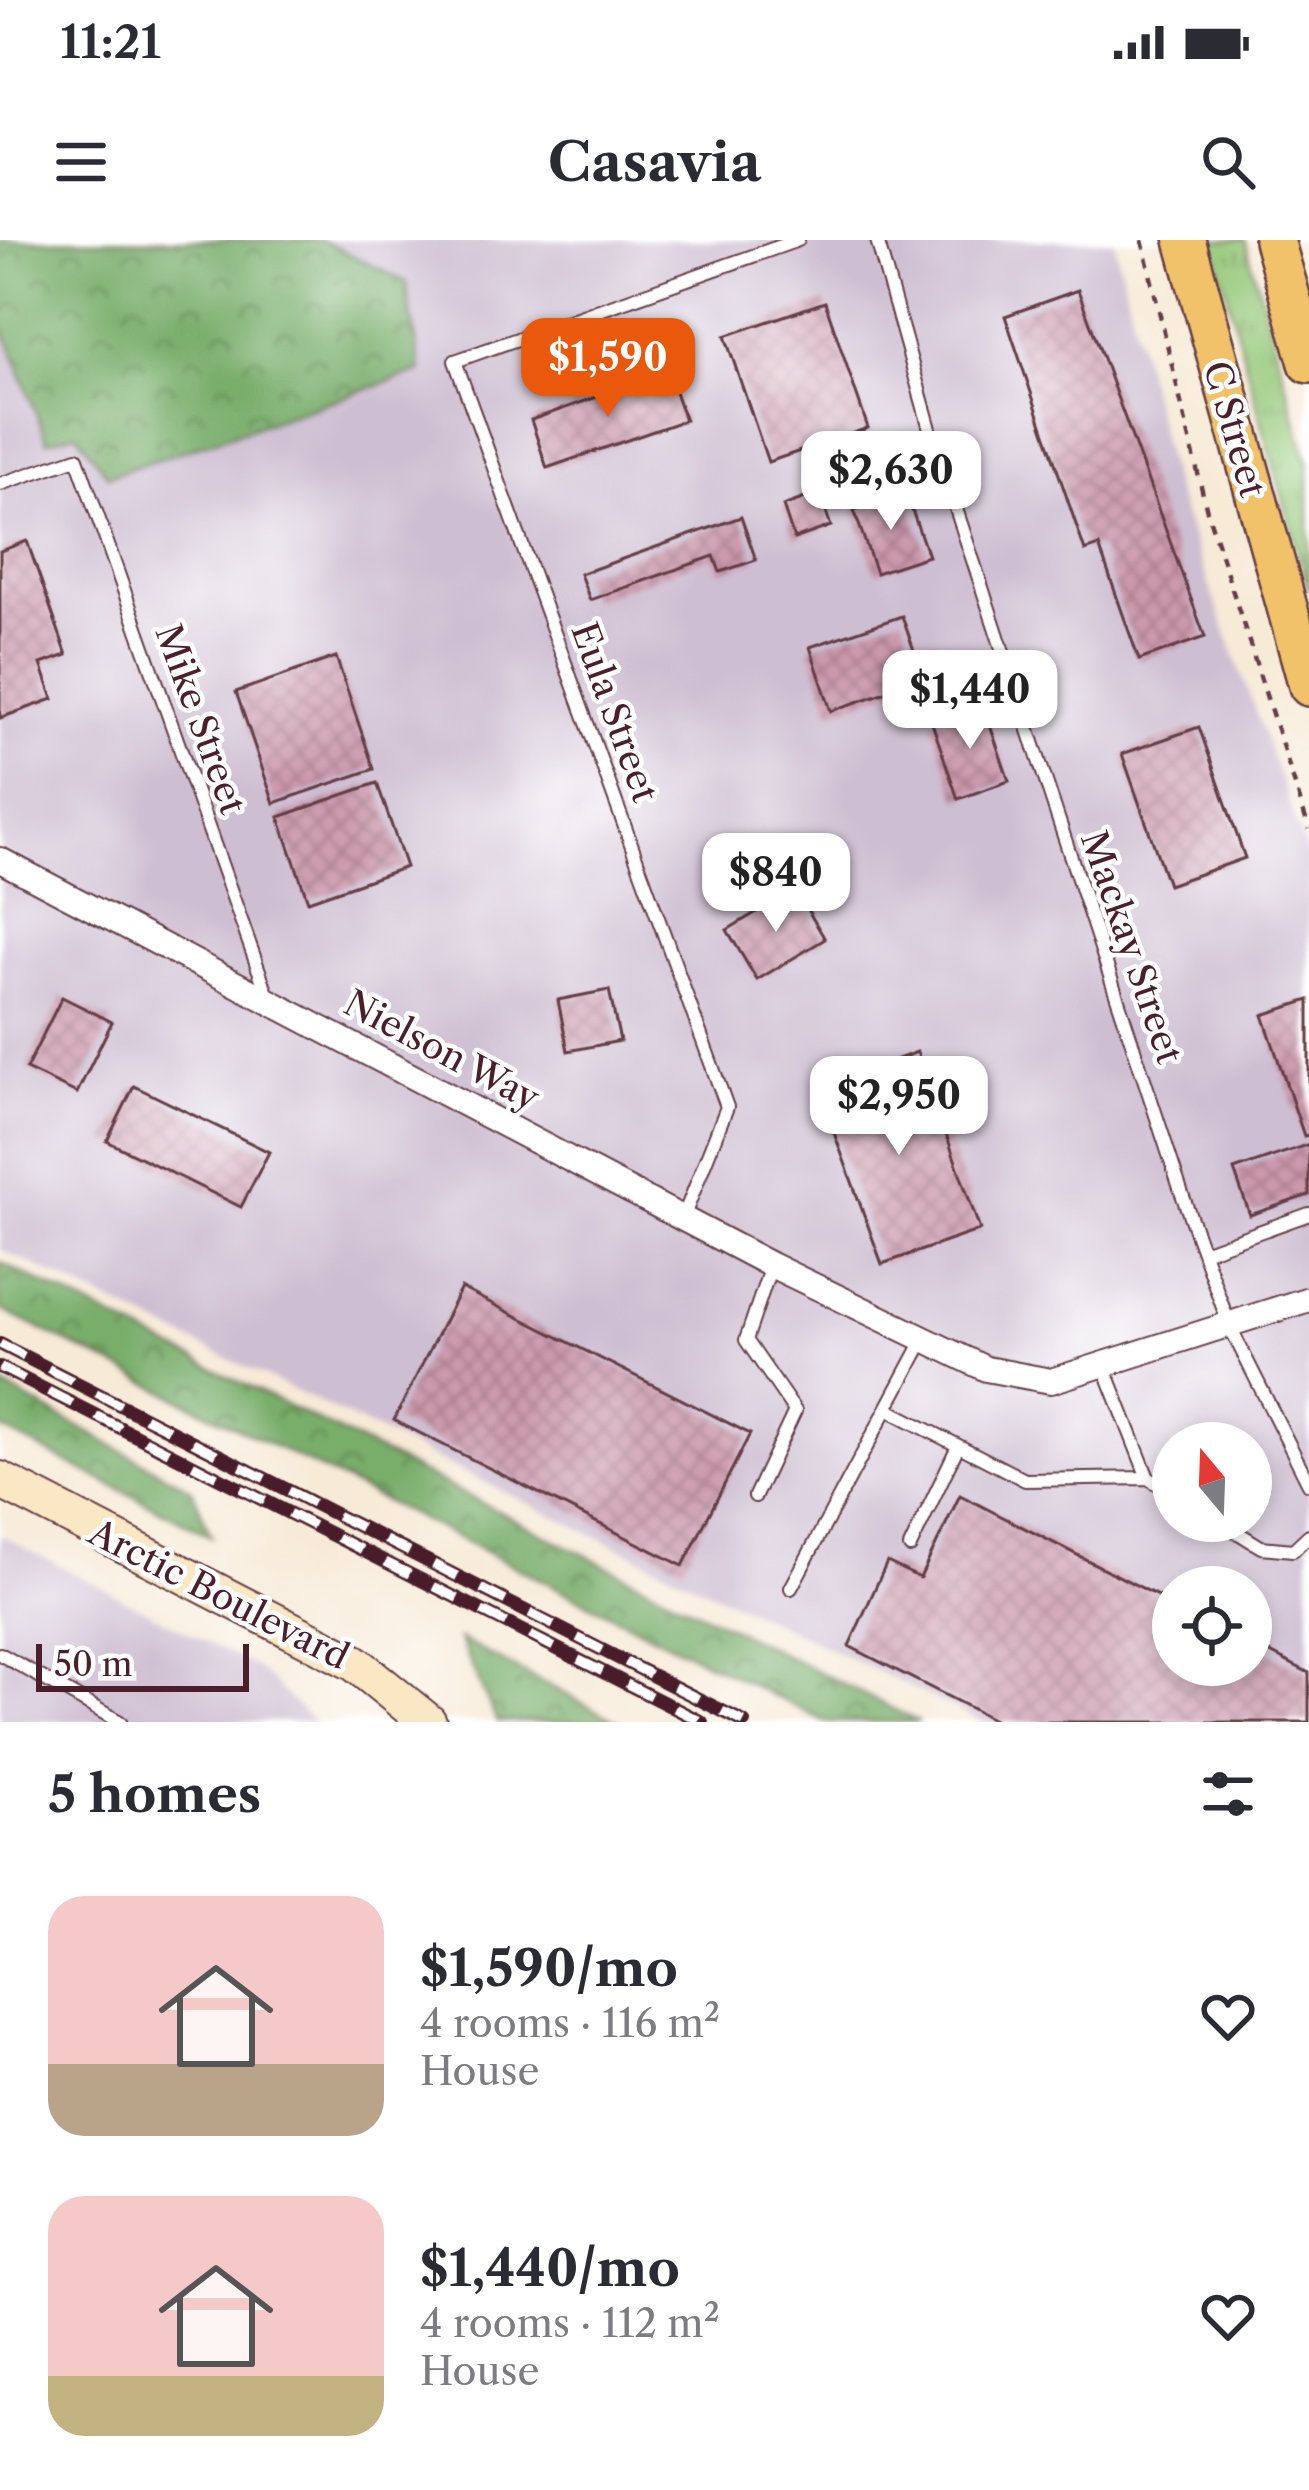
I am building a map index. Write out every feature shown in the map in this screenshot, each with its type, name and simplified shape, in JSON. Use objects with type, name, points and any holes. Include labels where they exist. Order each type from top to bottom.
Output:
[{"type":"main road","name":"C Street","points":[[1184,240],[1309,686]]},
{"type":"main road","points":[[1274,240],[1309,363]]},
{"type":"main road","name":"Arctic Boulevard","points":[[0,1480],[356,1663],[428,1722]]},
{"type":"street","name":"Nielson Way","points":[[0,860],[771,1264],[986,1369],[1051,1382],[1104,1366]]},
{"type":"street","points":[[1104,1366],[1309,1299]]},
{"type":"lane","name":"Eula Street","points":[[683,1218],[727,1107],[455,361],[798,240]]},
{"type":"lane","name":"Mackay Street","points":[[878,240],[966,541],[1203,1252],[1230,1327],[1309,1484]]},
{"type":"lane","name":"Mike Street","points":[[0,484],[77,458],[269,1000]]},
{"type":"lane","points":[[1203,1252],[1309,1214]]},
{"type":"lane","points":[[755,1496],[795,1411],[746,1340],[771,1264]]},
{"type":"lane","points":[[791,1588],[924,1338]]},
{"type":"lane","points":[[1104,1366],[1148,1478]]},
{"type":"lane","points":[[886,1409],[1025,1480],[1152,1480]]},
{"type":"lane","points":[[910,1547],[958,1446]]},
{"type":"lane","points":[[1254,1542],[1293,1550],[1309,1535]]},
{"type":"lane","points":[[0,1654],[114,1719]]},
{"type":"lane","points":[[92,1722],[114,1719]]},
{"type":"path","points":[[1142,240],[1207,511],[1309,829]]},
{"type":"shaded area","points":[[0,240],[1114,240],[1173,486],[1309,859],[1309,1722],[982,1722],[0,1249]]},
{"type":"shaded area","points":[[0,1535],[257,1668],[314,1722],[0,1722]]},
{"type":"green space","points":[[0,240],[321,240],[406,282],[421,371],[108,476],[77,433],[47,441],[0,319]]},
{"type":"green space","points":[[1213,240],[1245,240],[1309,466],[1309,591],[1248,372]]},
{"type":"green space","points":[[0,1262],[919,1722],[826,1722],[0,1309]]},
{"type":"green space","points":[[0,1384],[192,1489],[211,1536],[0,1428]]},
{"type":"green space","points":[[459,1639],[619,1722],[497,1722]]},
{"type":"building","points":[[1078,290],[1205,637],[1139,660],[1099,546],[1085,551],[1005,316]]},
{"type":"building","points":[[825,302],[868,428],[768,462],[725,336]]},
{"type":"building","points":[[668,372],[685,420],[547,468],[531,420]]},
{"type":"building","points":[[819,493],[831,526],[794,539],[783,506]]},
{"type":"building","points":[[906,493],[928,556],[876,573],[854,510]]},
{"type":"building","points":[[741,517],[756,560],[720,572],[714,556],[590,600],[580,574]]},
{"type":"building","points":[[27,541],[67,655],[41,664],[53,699],[0,718],[0,551]]},
{"type":"building","points":[[902,616],[924,679],[831,711],[810,647]]},
{"type":"building","points":[[336,657],[374,769],[274,803],[236,692]]},
{"type":"building","points":[[983,705],[1009,781],[958,799],[932,723]]},
{"type":"building","points":[[1199,727],[1245,858],[1168,885],[1122,754]]},
{"type":"building","points":[[377,783],[406,867],[308,901],[279,817]]},
{"type":"building","points":[[795,889],[825,939],[757,980],[727,930]]},
{"type":"building","points":[[609,990],[620,1041],[568,1051],[558,1000]]},
{"type":"building","points":[[62,997],[112,1022],[77,1093],[26,1069]]},
{"type":"building","points":[[1309,1000],[1309,1135],[1304,1136],[1263,1015]]},
{"type":"building","points":[[917,1052],[980,1230],[882,1264],[818,1089]]},
{"type":"building","points":[[134,1086],[269,1152],[241,1207],[107,1141]]},
{"type":"building","points":[[1309,1144],[1309,1195],[1250,1215],[1234,1170]]},
{"type":"building","points":[[461,1288],[750,1434],[683,1566],[394,1420]]},
{"type":"building","points":[[960,1495],[1152,1593],[1152,1686],[1272,1686],[1272,1654],[1309,1673],[1309,1722],[998,1722],[849,1646],[887,1562],[920,1578]]},
{"type":"railway","points":[[0,1344],[744,1722]]},
{"type":"railway","points":[[0,1367],[702,1722]]}]
